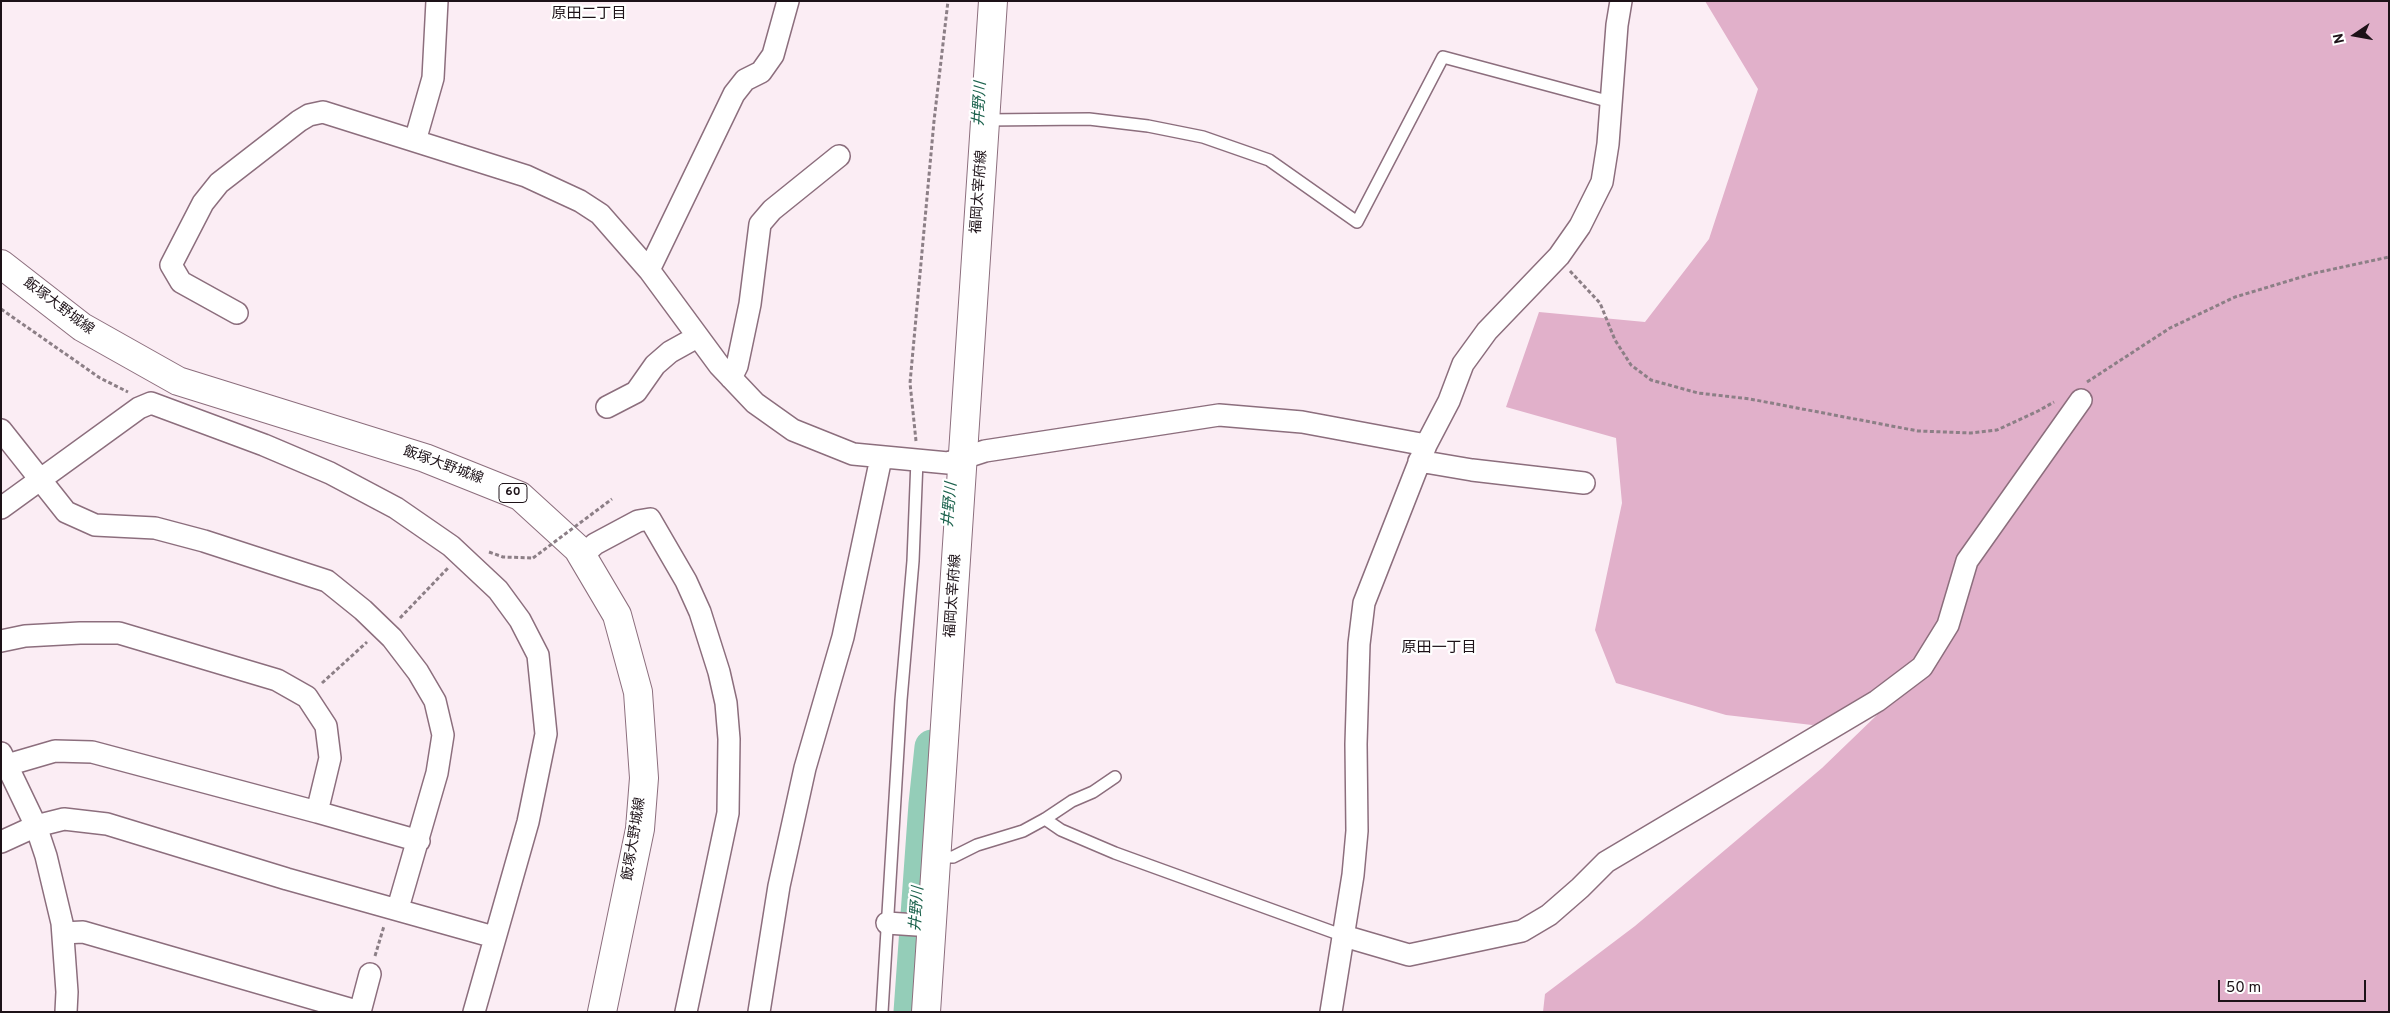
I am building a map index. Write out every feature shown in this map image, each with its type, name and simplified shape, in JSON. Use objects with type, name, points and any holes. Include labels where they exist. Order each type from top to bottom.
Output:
[{"type":"main road","name":"福岡太宰府線","points":[[926,1012],[928,926],[936,856],[993,1]]},
{"type":"main road","name":"飯塚大野城線","points":[[1,264],[82,327],[178,381],[425,458],[520,496],[578,549],[617,615],[638,692],[644,778],[640,829],[602,1012]]},
{"type":"street","points":[[415,141],[433,78],[437,1]]},
{"type":"street","points":[[649,270],[734,94],[745,80],[761,72],[773,55],[788,1]]},
{"type":"street","points":[[1332,1012],[1358,831],[1356,744],[1359,644],[1364,603],[1422,453],[1469,356],[1487,331],[1559,256],[1580,226],[1602,182],[1621,1]]},
{"type":"street","points":[[237,313],[181,282],[171,265],[203,203],[219,183],[299,121],[309,115],[323,112],[526,176],[580,201],[600,214],[649,270],[697,337],[731,378],[755,402],[793,430],[853,454],[948,463],[985,450],[1219,415],[1302,422],[1422,453],[1472,470],[1584,484]]},
{"type":"street","points":[[731,378],[737,366],[750,304],[760,224],[772,210],[839,156]]},
{"type":"street","points":[[607,407],[636,392],[655,365],[670,352],[697,337]]},
{"type":"street","points":[[1344,936],[1409,956],[1522,931],[1549,915],[1606,862],[1885,695],[1922,668],[1948,625],[1967,561],[2074,395]]},
{"type":"street","points":[[1,508],[139,408],[151,403],[264,445],[330,473],[396,508],[451,546],[498,590],[520,620],[538,655],[546,734],[528,822],[474,1012]]},
{"type":"street","points":[[1,430],[66,512],[95,525],[155,528],[204,540],[328,581],[384,630],[418,672],[435,701],[443,735],[437,773],[419,841],[394,907]]},
{"type":"street","points":[[759,1012],[779,886],[805,768],[843,637],[882,458]]},
{"type":"street","points":[[582,556],[595,544],[638,521],[650,519],[686,581],[700,612],[719,672],[726,702],[729,739],[728,813],[686,1012]]},
{"type":"street","points":[[1,642],[25,636],[80,633],[119,634],[277,680],[306,697],[326,726],[330,758],[317,812]]},
{"type":"street","points":[[66,1012],[67,992],[63,933],[46,856],[36,826],[4,759],[55,750],[92,752],[419,841]]},
{"type":"street","points":[[1,842],[36,826],[64,819],[107,824],[287,879],[394,907],[494,937]]},
{"type":"street","points":[[887,923],[928,926]]},
{"type":"street","points":[[63,933],[83,932],[360,1012],[370,974]]},
{"type":"lane","points":[[985,120],[1089,119],[1148,126],[1203,137],[1268,160],[1357,222],[1443,57],[1611,102]]},
{"type":"lane","points":[[882,1012],[901,700],[913,561],[918,460]]},
{"type":"lane","points":[[936,856],[952,857],[977,845],[1023,830],[1045,819],[1072,801],[1093,792],[1116,777]]},
{"type":"lane","points":[[1045,819],[1061,830],[1115,853],[1344,936]]},
{"type":"path","points":[[918,460],[910,384],[934,121],[948,1]]},
{"type":"path","points":[[1559,256],[1582,285],[1600,303],[1614,340],[1631,365],[1651,380],[1698,393],[1750,398],[1918,431],[1971,433],[1997,430],[2074,395],[2170,328],[2235,298],[2315,273],[2389,257]]},
{"type":"path","points":[[1,308],[100,378],[151,403]]},
{"type":"path","points":[[306,697],[384,630],[462,555],[489,552],[503,557],[533,558],[612,499]]},
{"type":"path","points":[[370,974],[394,907]]},
{"type":"shaded area","points":[[1705,1],[2389,1],[2389,1012],[1543,1012],[1545,994],[1635,926],[1822,768],[1877,715],[1812,725],[1726,715],[1616,683],[1595,630],[1622,503],[1616,438],[1506,407],[1539,312],[1645,322],[1709,239],[1758,89]]},
{"type":"waterway","name":"井野川","points":[[911,1012],[932,747]]},
{"type":"district","name":"原田二丁目","points":[[589,15]]},
{"type":"district","name":"原田一丁目","points":[[1439,649]]}]
